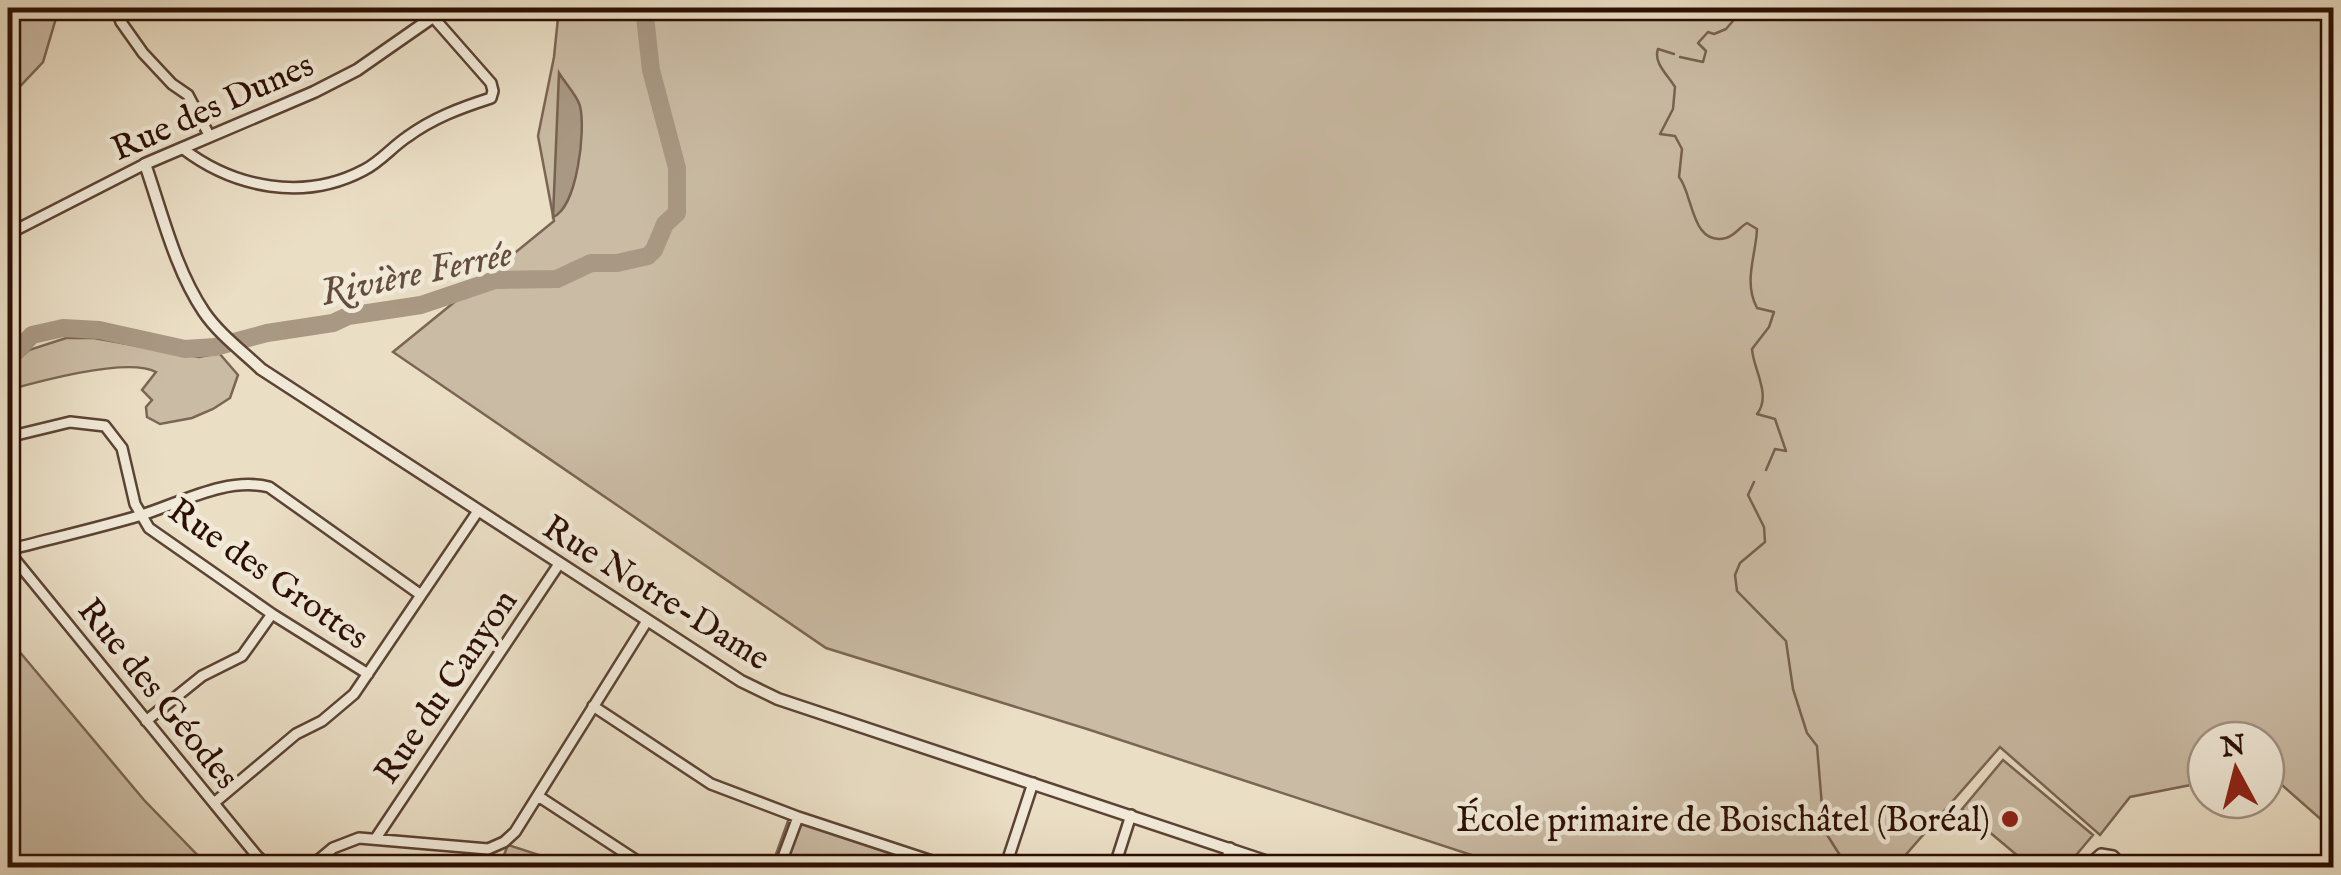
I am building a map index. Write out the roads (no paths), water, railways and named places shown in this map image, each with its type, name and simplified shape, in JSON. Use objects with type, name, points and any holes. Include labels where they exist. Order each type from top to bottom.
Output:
[{"type":"street","points":[[116,8],[143,53],[188,96],[209,136]]},
{"type":"street","points":[[182,148],[222,174],[254,184],[293,188],[334,183],[367,169],[436,118],[491,98],[491,83],[430,12]]},
{"type":"street","name":"Rue des Dunes","points":[[8,234],[145,164],[357,70],[430,12]]},
{"type":"street","name":"Rue Notre-Dame","points":[[145,164],[184,276],[205,313],[261,369],[741,681],[778,698],[1230,848],[1248,862],[1286,868]]},
{"type":"street","points":[[8,436],[70,422],[105,426],[122,448],[140,516]]},
{"type":"street","name":"Rue des Géodes","points":[[270,868],[8,551],[240,485],[270,488],[422,594]]},
{"type":"street","points":[[214,803],[296,734],[337,710],[368,674],[478,511]]},
{"type":"street","name":"Rue des Grottes","points":[[140,516],[166,542],[368,674]]},
{"type":"street","name":"Rue du Canyon","points":[[376,838],[559,564]]},
{"type":"street","points":[[146,721],[202,676],[242,656],[272,614]]},
{"type":"street","points":[[309,868],[346,842],[376,838],[488,849],[504,842],[515,832],[647,621]]},
{"type":"street","points":[[593,706],[711,784],[953,868]]},
{"type":"street","points":[[1005,868],[1033,783]]},
{"type":"street","points":[[538,796],[648,868]]},
{"type":"street","points":[[1114,868],[1131,815]]},
{"type":"street","points":[[779,868],[798,817]]},
{"type":"street","points":[[1224,868],[1230,848]]},
{"type":"street","points":[[2085,868],[2101,854],[2114,856],[2125,868]]},
{"type":"waterway","name":"Rivière Ferrée","points":[[8,360],[32,335],[63,328],[99,330],[185,349],[215,347],[267,333],[333,323],[348,316],[421,305],[495,280],[557,279],[591,263],[617,263],[648,256],[665,224],[677,213],[677,168],[651,70],[644,8]]},
{"type":"waterway","points":[[1680,57],[1703,62],[1706,51],[1698,43],[1708,32],[1726,29],[1739,14]]},
{"type":"waterway","points":[[1674,54],[1658,49],[1659,64],[1675,87],[1673,109],[1660,134],[1675,136],[1682,149],[1679,177],[1699,227],[1715,239],[1729,237],[1747,223],[1757,229],[1751,278],[1753,298],[1757,308],[1774,312],[1769,327],[1752,349],[1763,399],[1757,414],[1775,419],[1786,451],[1775,449],[1766,470]]},
{"type":"waterway","points":[[1754,482],[1748,495],[1764,527],[1765,542],[1740,563],[1735,575],[1737,591],[1786,641],[1793,689],[1807,733],[1817,746],[1824,830],[1848,868]]},
{"type":"place","name":"École primaire de Boischâtel (Boréal)","points":[[2010,819]]}]
